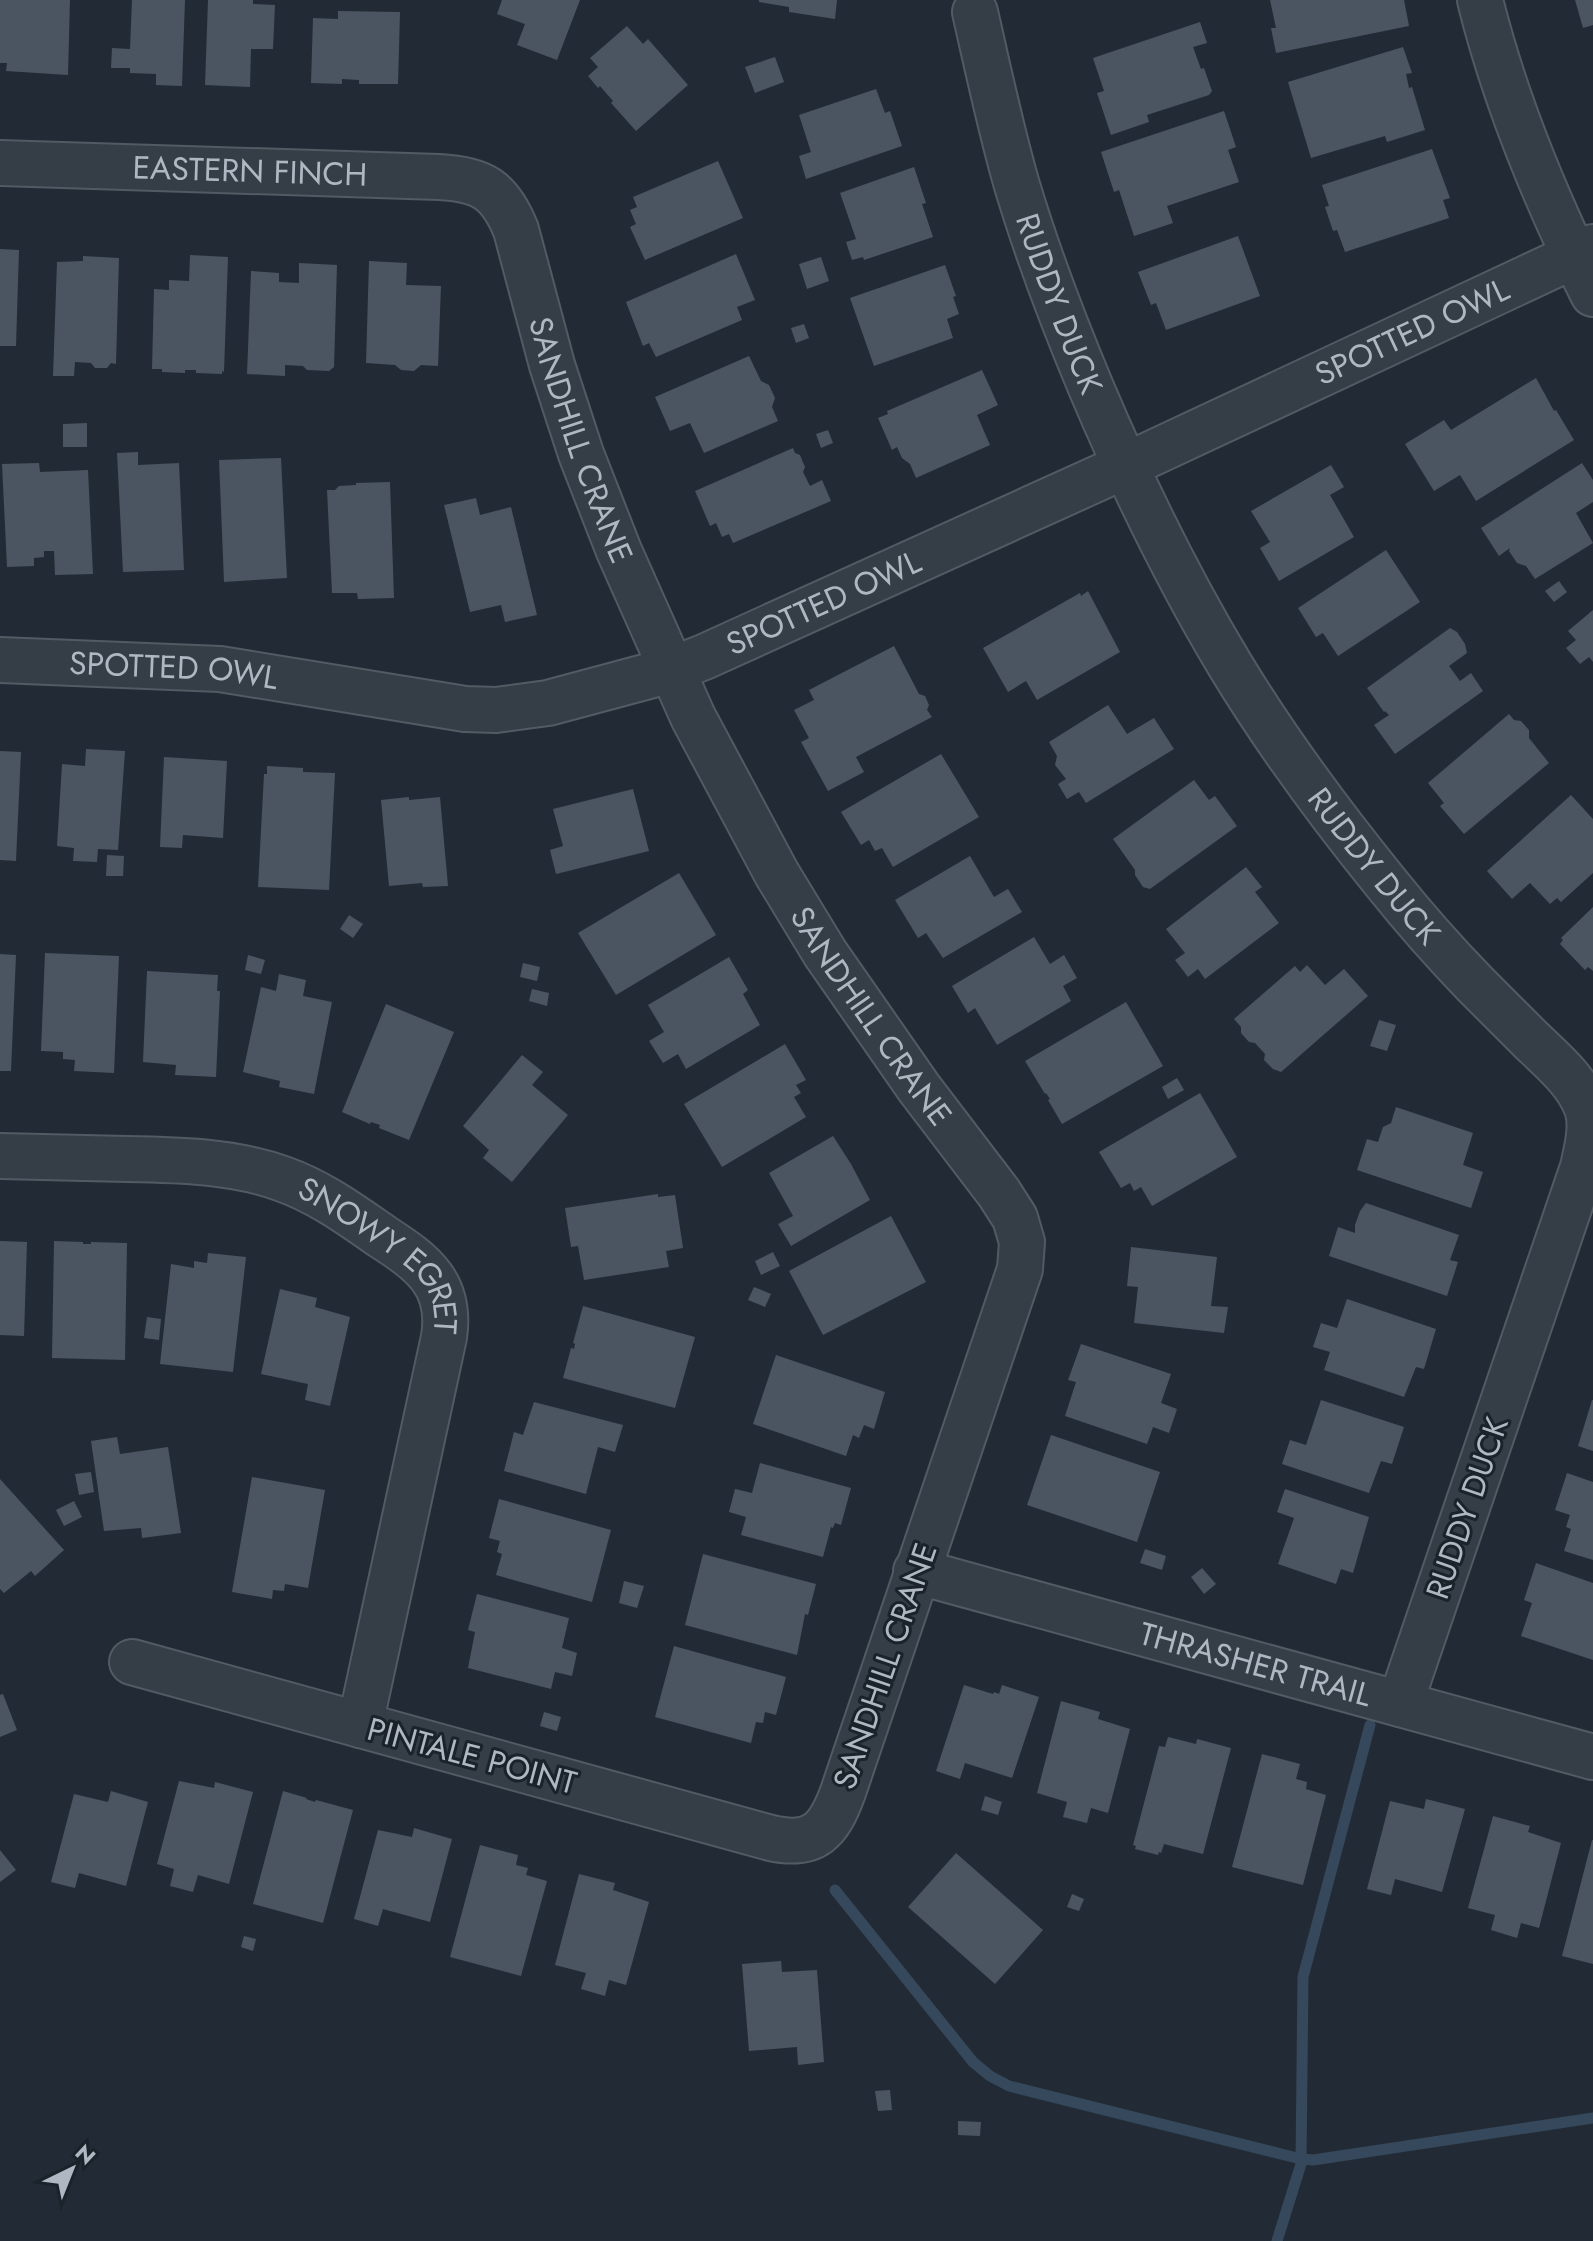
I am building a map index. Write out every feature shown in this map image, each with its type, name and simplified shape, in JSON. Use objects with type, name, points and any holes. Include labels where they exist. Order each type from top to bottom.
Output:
[{"type":"street","points":[[1480,0],[1541,183],[1587,266]]},
{"type":"street","name":"RUDDY DUCK","points":[[975,12],[1002,130],[1041,260],[1063,320],[1125,466],[1230,665],[1273,731],[1388,885],[1473,981],[1566,1075],[1588,1111],[1589,1136],[1583,1167],[1400,1704]]},
{"type":"street","name":"EASTERN FINCH","points":[[0,163],[449,177],[478,183],[496,193]]},
{"type":"street","name":"SANDHILL CRANE","points":[[496,193],[508,210],[516,230],[552,365],[581,454],[619,551],[671,670],[730,788],[825,953],[919,1088],[999,1193],[1022,1242],[1020,1269],[836,1811],[825,1828],[812,1837]]},
{"type":"street","name":"SPOTTED OWL","points":[[0,660],[220,669],[465,709],[510,709],[539,704],[671,670],[704,657],[1125,466],[1587,266]]},
{"type":"street","name":"SNOWY EGRET","points":[[0,1156],[182,1160],[257,1171],[300,1186],[329,1201],[411,1255],[432,1278],[445,1304],[447,1318],[444,1337],[360,1725]]},
{"type":"street","name":"THRASHER TRAIL","points":[[916,1571],[1593,1757]]},
{"type":"street","name":"PINTALE POINT","points":[[132,1662],[771,1838],[795,1842],[812,1837]]},
{"type":"building","points":[[0,0],[70,0],[68,75],[6,71],[7,63],[0,63]]},
{"type":"building","points":[[132,0],[185,0],[182,86],[156,85],[156,74],[130,73],[130,68],[111,68],[112,48],[130,49]]},
{"type":"building","points":[[208,0],[253,0],[253,4],[275,5],[273,49],[251,49],[250,87],[205,85]]},
{"type":"building","points":[[502,0],[580,0],[557,60],[517,45],[525,24],[497,14]]},
{"type":"building","points":[[759,0],[837,0],[835,19],[789,12],[789,7]]},
{"type":"building","points":[[1270,0],[1404,0],[1409,26],[1276,53],[1271,28],[1276,28]]},
{"type":"building","points":[[1575,0],[1593,0],[1593,25],[1583,28]]},
{"type":"building","points":[[338,11],[400,12],[398,84],[359,84],[359,80],[342,79],[342,84],[311,83],[313,18],[338,19]]},
{"type":"building","points":[[1200,22],[1207,43],[1193,47],[1212,91],[1209,95],[1147,115],[1149,122],[1111,135],[1097,93],[1104,91],[1093,58]]},
{"type":"building","points":[[627,26],[643,44],[648,39],[688,85],[636,131],[600,86],[598,88],[588,76],[598,67],[590,58]]},
{"type":"building","points":[[1403,47],[1412,73],[1406,74],[1409,88],[1412,87],[1425,130],[1387,142],[1385,136],[1311,158],[1288,82]]},
{"type":"building","points":[[775,57],[784,82],[755,93],[745,67]]},
{"type":"building","points":[[876,89],[885,113],[890,111],[902,146],[806,179],[799,156],[811,152],[799,115]]},
{"type":"building","points":[[1224,111],[1236,147],[1228,150],[1239,182],[1167,206],[1173,223],[1134,236],[1119,190],[1114,192],[1101,152]]},
{"type":"building","points":[[1432,149],[1450,198],[1443,200],[1449,218],[1345,252],[1337,230],[1333,231],[1322,185]]},
{"type":"building","points":[[718,161],[743,218],[645,260],[630,227],[636,224],[630,210],[637,207],[633,197]]},
{"type":"building","points":[[914,167],[933,237],[864,260],[863,257],[852,260],[846,242],[856,239],[840,193]]},
{"type":"building","points":[[1238,236],[1260,296],[1166,330],[1156,303],[1151,305],[1138,272]]},
{"type":"building","points":[[0,249],[19,250],[16,346],[0,346]]},
{"type":"building","points":[[736,254],[755,300],[737,307],[742,320],[656,357],[649,343],[643,346],[626,302]]},
{"type":"building","points":[[190,255],[228,257],[222,374],[152,369],[154,289],[169,290],[169,280],[189,281]]},
{"type":"building","points":[[83,256],[119,258],[116,364],[95,368],[91,363],[75,362],[74,376],[53,376],[57,262],[83,261]]},
{"type":"building","points":[[821,257],[829,281],[807,289],[799,264]]},
{"type":"building","points":[[369,261],[407,263],[406,285],[441,286],[438,366],[421,365],[414,371],[401,370],[395,365],[366,363]]},
{"type":"building","points":[[299,263],[337,265],[334,367],[329,371],[285,365],[285,376],[247,374],[251,271],[279,273],[279,282],[299,283]]},
{"type":"building","points":[[945,265],[959,314],[947,319],[953,338],[874,366],[850,298]]},
{"type":"building","points":[[804,324],[809,338],[796,343],[791,328]]},
{"type":"building","points":[[749,356],[761,381],[769,385],[775,398],[772,407],[778,421],[704,453],[690,423],[670,431],[655,397]]},
{"type":"building","points":[[982,370],[998,405],[977,415],[990,445],[916,478],[897,447],[892,450],[878,418],[888,414],[887,411]]},
{"type":"building","points":[[1536,378],[1574,440],[1476,501],[1460,475],[1434,491],[1405,444],[1444,420],[1451,430]]},
{"type":"building","points":[[87,423],[87,447],[63,447],[63,424]]},
{"type":"building","points":[[828,430],[833,443],[821,448],[816,434]]},
{"type":"building","points":[[793,448],[800,455],[810,486],[822,480],[831,501],[733,543],[729,534],[722,537],[716,523],[710,526],[695,491]]},
{"type":"building","points":[[138,452],[138,465],[179,463],[184,570],[123,572],[117,453]]},
{"type":"building","points":[[281,458],[287,578],[224,582],[219,460]]},
{"type":"building","points":[[39,463],[40,472],[88,470],[93,574],[55,575],[54,551],[44,551],[44,557],[34,558],[34,566],[7,567],[2,464]]},
{"type":"building","points":[[1582,463],[1593,480],[1593,502],[1576,513],[1593,543],[1535,579],[1526,566],[1517,563],[1510,548],[1499,556],[1481,528]]},
{"type":"building","points":[[1331,465],[1344,487],[1330,495],[1354,537],[1279,581],[1260,548],[1270,542],[1251,511]]},
{"type":"building","points":[[390,482],[394,598],[358,599],[357,593],[332,593],[327,490],[356,483]]},
{"type":"building","points":[[476,498],[480,515],[511,507],[537,615],[505,622],[501,605],[470,612],[444,505]]},
{"type":"building","points":[[1386,550],[1420,602],[1338,656],[1323,633],[1316,637],[1298,608]]},
{"type":"building","points":[[1559,581],[1567,592],[1554,602],[1545,591]]},
{"type":"building","points":[[1088,591],[1120,652],[1037,700],[1026,681],[1008,692],[983,648]]},
{"type":"building","points":[[1593,610],[1593,662],[1589,657],[1580,664],[1566,648],[1576,640],[1568,631]]},
{"type":"building","points":[[1450,628],[1457,632],[1467,653],[1449,666],[1460,681],[1471,673],[1483,691],[1395,754],[1374,725],[1389,715],[1367,688]]},
{"type":"building","points":[[894,646],[919,694],[925,696],[929,705],[927,710],[932,717],[856,757],[864,772],[828,791],[801,742],[809,738],[794,710],[814,700],[809,690]]},
{"type":"building","points":[[1108,705],[1127,734],[1154,718],[1174,749],[1086,803],[1079,792],[1067,799],[1058,784],[1066,779],[1055,765],[1057,756],[1049,742]]},
{"type":"building","points":[[1509,714],[1529,730],[1529,738],[1549,763],[1464,834],[1440,806],[1444,803],[1428,783]]},
{"type":"building","points":[[86,749],[125,751],[118,850],[98,849],[97,862],[73,861],[74,848],[57,846],[62,764],[85,766]]},
{"type":"building","points":[[0,751],[21,752],[16,861],[0,860]]},
{"type":"building","points":[[941,754],[979,817],[893,867],[882,848],[875,851],[869,840],[861,845],[841,812]]},
{"type":"building","points":[[164,757],[227,761],[223,838],[183,835],[182,848],[160,847]]},
{"type":"building","points":[[267,766],[335,773],[329,890],[258,887]]},
{"type":"building","points":[[1194,780],[1209,800],[1215,796],[1237,826],[1150,889],[1143,887],[1113,839]]},
{"type":"building","points":[[633,789],[649,851],[556,874],[550,850],[563,846],[553,809]]},
{"type":"building","points":[[1571,795],[1593,819],[1593,873],[1561,902],[1557,898],[1550,904],[1530,883],[1512,899],[1487,871]]},
{"type":"building","points":[[409,797],[409,800],[440,797],[448,886],[423,887],[422,883],[389,886],[381,800]]},
{"type":"building","points":[[107,855],[124,856],[123,876],[106,876]]},
{"type":"building","points":[[970,856],[994,897],[1008,889],[1022,912],[943,958],[926,933],[918,938],[895,900]]},
{"type":"building","points":[[1246,867],[1262,887],[1255,892],[1279,923],[1205,979],[1198,969],[1188,977],[1175,960],[1185,953],[1166,929]]},
{"type":"building","points":[[679,873],[716,935],[616,995],[578,933]]},
{"type":"building","points":[[1593,907],[1593,971],[1588,967],[1585,970],[1560,944],[1561,938]]},
{"type":"building","points":[[349,915],[363,924],[353,938],[340,929]]},
{"type":"building","points":[[1034,937],[1050,964],[1064,955],[1077,978],[1063,986],[1071,1001],[997,1045],[975,1008],[968,1013],[952,986]]},
{"type":"building","points":[[45,953],[119,956],[114,1073],[74,1071],[75,1060],[63,1059],[63,1052],[41,1051]]},
{"type":"building","points":[[0,954],[16,955],[11,1071],[0,1071]]},
{"type":"building","points":[[248,955],[265,960],[261,974],[245,970]]},
{"type":"building","points":[[729,957],[748,990],[743,994],[760,1025],[686,1069],[678,1054],[663,1063],[649,1041],[664,1032],[648,1005]]},
{"type":"building","points":[[523,963],[540,967],[537,981],[520,977]]},
{"type":"building","points":[[1307,965],[1325,985],[1344,969],[1368,996],[1281,1072],[1264,1060],[1265,1054],[1241,1033],[1241,1027],[1234,1019],[1295,966],[1300,972]]},
{"type":"building","points":[[147,971],[218,975],[216,1077],[175,1075],[176,1065],[143,1062]]},
{"type":"building","points":[[279,974],[306,980],[303,996],[332,1002],[314,1094],[279,1087],[280,1081],[243,1072],[261,987],[276,991]]},
{"type":"building","points":[[532,989],[549,993],[547,1006],[529,1001]]},
{"type":"building","points":[[1126,1002],[1163,1066],[1062,1124],[1025,1061]]},
{"type":"building","points":[[386,1004],[454,1032],[409,1140],[379,1128],[380,1125],[342,1112]]},
{"type":"building","points":[[1379,1020],[1396,1025],[1387,1051],[1370,1046]]},
{"type":"building","points":[[785,1044],[806,1080],[796,1085],[801,1093],[794,1097],[806,1117],[722,1167],[684,1104]]},
{"type":"building","points":[[522,1055],[543,1072],[532,1085],[568,1115],[512,1182],[483,1158],[489,1150],[463,1126]]},
{"type":"building","points":[[1177,1078],[1184,1090],[1168,1099],[1162,1087]]},
{"type":"building","points":[[1200,1093],[1237,1157],[1152,1206],[1141,1187],[1134,1191],[1130,1183],[1121,1188],[1099,1152]]},
{"type":"building","points":[[1396,1107],[1473,1133],[1463,1165],[1483,1172],[1471,1208],[1357,1170],[1367,1139],[1378,1142],[1383,1127],[1391,1123]]},
{"type":"building","points":[[833,1136],[870,1200],[791,1246],[778,1224],[793,1216],[769,1173]]},
{"type":"building","points":[[658,1194],[658,1197],[675,1195],[683,1248],[666,1251],[669,1267],[584,1280],[578,1246],[571,1247],[565,1208]]},
{"type":"building","points":[[1366,1203],[1459,1235],[1450,1260],[1458,1262],[1447,1296],[1329,1256],[1338,1227],[1355,1233],[1360,1211]]},
{"type":"building","points":[[891,1216],[926,1282],[823,1335],[789,1271]]},
{"type":"building","points":[[0,1241],[27,1242],[24,1336],[0,1335]]},
{"type":"building","points":[[54,1241],[127,1243],[125,1360],[52,1358]]},
{"type":"building","points":[[1131,1247],[1217,1257],[1211,1306],[1228,1307],[1224,1333],[1134,1323],[1138,1287],[1127,1286]]},
{"type":"building","points":[[773,1252],[780,1266],[761,1275],[755,1261]]},
{"type":"building","points":[[208,1253],[246,1257],[233,1372],[160,1364],[171,1264],[194,1268],[194,1261],[207,1263]]},
{"type":"building","points":[[754,1287],[771,1294],[765,1307],[748,1300]]},
{"type":"building","points":[[280,1289],[317,1298],[315,1307],[350,1317],[330,1406],[305,1400],[308,1384],[261,1374]]},
{"type":"building","points":[[1347,1299],[1436,1329],[1424,1369],[1416,1367],[1404,1397],[1324,1370],[1330,1352],[1313,1347],[1321,1323],[1337,1328]]},
{"type":"building","points":[[583,1306],[695,1337],[675,1408],[563,1378],[571,1348],[574,1349]]},
{"type":"building","points":[[147,1317],[161,1319],[159,1340],[144,1338]]},
{"type":"building","points":[[1081,1344],[1171,1374],[1161,1403],[1177,1409],[1169,1433],[1153,1427],[1147,1444],[1065,1416],[1076,1382],[1068,1380]]},
{"type":"building","points":[[776,1355],[885,1392],[874,1429],[864,1425],[859,1438],[853,1435],[846,1456],[753,1424]]},
{"type":"building","points":[[1321,1400],[1404,1427],[1392,1464],[1381,1461],[1369,1493],[1282,1464],[1290,1440],[1306,1445]]},
{"type":"building","points":[[1593,1400],[1593,1451],[1578,1446]]},
{"type":"building","points":[[534,1402],[623,1425],[615,1452],[598,1447],[586,1494],[504,1471],[514,1432],[523,1435]]},
{"type":"building","points":[[1051,1435],[1160,1472],[1137,1542],[1027,1505]]},
{"type":"building","points":[[117,1437],[120,1454],[168,1447],[181,1533],[142,1538],[141,1528],[104,1531],[91,1441]]},
{"type":"building","points":[[760,1463],[851,1488],[841,1525],[835,1523],[831,1527],[823,1557],[741,1535],[746,1517],[729,1512],[735,1489],[752,1493]]},
{"type":"building","points":[[91,1472],[94,1492],[79,1495],[75,1474]]},
{"type":"building","points":[[1567,1473],[1593,1482],[1593,1560],[1564,1551],[1571,1529],[1566,1527],[1570,1515],[1555,1510]]},
{"type":"building","points":[[252,1477],[325,1490],[308,1588],[285,1584],[284,1591],[273,1590],[272,1599],[232,1592]]},
{"type":"building","points":[[0,1479],[64,1550],[35,1576],[31,1571],[4,1593],[0,1589]]},
{"type":"building","points":[[1285,1489],[1369,1517],[1353,1573],[1341,1569],[1336,1584],[1278,1564],[1294,1518],[1277,1512]]},
{"type":"building","points":[[499,1499],[611,1530],[592,1602],[496,1575],[502,1554],[497,1552],[500,1541],[489,1538]]},
{"type":"building","points":[[74,1501],[82,1517],[64,1526],[56,1510]]},
{"type":"building","points":[[1145,1549],[1166,1556],[1162,1570],[1140,1563]]},
{"type":"building","points":[[703,1554],[816,1584],[808,1615],[805,1614],[797,1655],[685,1625]]},
{"type":"building","points":[[1536,1563],[1593,1583],[1593,1660],[1521,1636],[1532,1603],[1524,1600]]},
{"type":"building","points":[[1202,1568],[1216,1584],[1204,1594],[1191,1577]]},
{"type":"building","points":[[624,1581],[644,1586],[637,1608],[619,1603]]},
{"type":"building","points":[[477,1594],[569,1618],[562,1648],[577,1653],[572,1676],[555,1672],[551,1689],[468,1668],[475,1632],[468,1630]]},
{"type":"building","points":[[674,1646],[786,1677],[776,1715],[765,1712],[763,1723],[756,1722],[751,1743],[655,1717]]},
{"type":"building","points":[[964,1685],[999,1694],[1002,1685],[1039,1697],[1012,1778],[965,1763],[960,1779],[936,1771]]},
{"type":"building","points":[[3,1694],[17,1730],[0,1737],[0,1695]]},
{"type":"building","points":[[1061,1701],[1100,1712],[1098,1719],[1130,1729],[1108,1813],[1091,1808],[1087,1823],[1063,1817],[1067,1802],[1037,1793]]},
{"type":"building","points":[[544,1712],[561,1717],[557,1731],[540,1726]]},
{"type":"building","points":[[1168,1737],[1196,1744],[1197,1739],[1231,1748],[1203,1854],[1164,1844],[1158,1855],[1135,1849],[1133,1845],[1159,1746],[1165,1747]]},
{"type":"building","points":[[1262,1754],[1300,1764],[1296,1779],[1307,1782],[1306,1789],[1326,1795],[1303,1885],[1232,1867]]},
{"type":"building","points":[[179,1781],[214,1788],[215,1782],[253,1792],[229,1884],[198,1875],[193,1892],[170,1886],[174,1869],[157,1864]]},
{"type":"building","points":[[111,1791],[148,1802],[126,1886],[79,1873],[75,1888],[51,1882],[74,1794],[108,1802]]},
{"type":"building","points":[[283,1791],[353,1810],[323,1923],[253,1904]]},
{"type":"building","points":[[985,1796],[1002,1802],[998,1815],[981,1810]]},
{"type":"building","points":[[1426,1799],[1465,1809],[1442,1892],[1395,1879],[1391,1895],[1367,1889],[1390,1801],[1424,1809]]},
{"type":"building","points":[[1493,1816],[1530,1826],[1528,1832],[1561,1843],[1539,1928],[1521,1923],[1517,1938],[1491,1930],[1495,1915],[1468,1908]]},
{"type":"building","points":[[414,1828],[452,1839],[430,1922],[383,1909],[378,1926],[354,1919],[378,1830],[412,1837]]},
{"type":"building","points":[[1593,1840],[1593,1964],[1562,1956]]},
{"type":"building","points":[[480,1845],[518,1855],[516,1865],[528,1868],[526,1875],[547,1881],[521,1976],[450,1957]]},
{"type":"building","points":[[0,1850],[16,1870],[0,1882]]},
{"type":"building","points":[[956,1853],[1043,1930],[995,1984],[908,1907]]},
{"type":"building","points":[[579,1874],[615,1883],[613,1890],[649,1902],[626,1985],[609,1980],[605,1996],[581,1989],[586,1973],[555,1965]]},
{"type":"building","points":[[1072,1894],[1084,1899],[1079,1911],[1067,1907]]},
{"type":"building","points":[[244,1936],[256,1939],[253,1951],[241,1947]]},
{"type":"building","points":[[781,1961],[782,1972],[817,1970],[824,2062],[798,2065],[797,2047],[749,2051],[742,1964]]},
{"type":"building","points":[[890,2090],[892,2110],[878,2111],[875,2091]]},
{"type":"building","points":[[958,2121],[981,2122],[980,2136],[958,2135]]},
{"type":"waterway","points":[[1277,2241],[1301,2164],[1303,1977],[1370,1725]]},
{"type":"waterway","points":[[835,1890],[973,2062],[1009,2086],[1313,2160],[1593,2118]]}]
